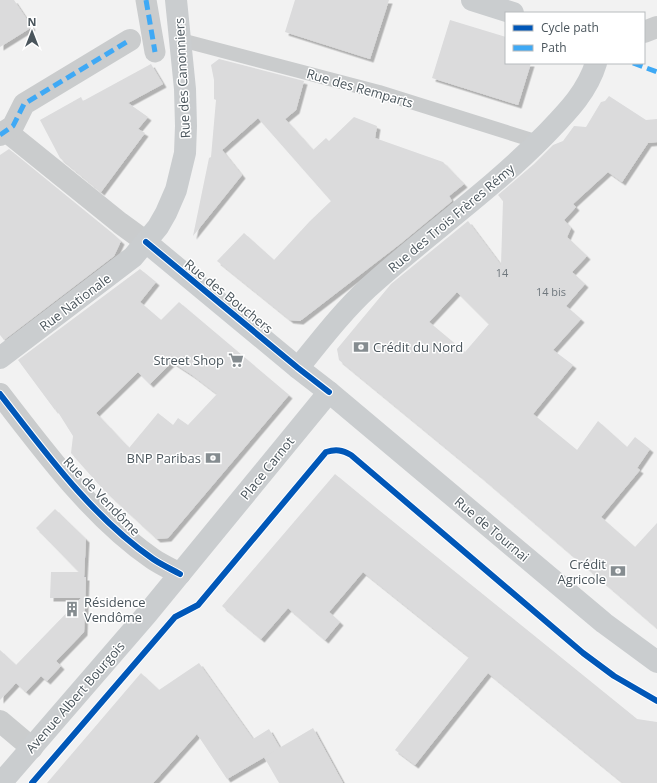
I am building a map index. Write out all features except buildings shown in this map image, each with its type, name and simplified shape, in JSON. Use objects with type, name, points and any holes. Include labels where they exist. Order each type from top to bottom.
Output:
[{"type":"main road","name":"Rue des Canonniers","points":[[146,242],[158,227],[166,213],[176,190],[185,153],[186,102],[176,0]]},
{"type":"main road","points":[[472,0],[510,12]]},
{"type":"main road","name":"Rue des Trois Frères Rémy","points":[[298,368],[325,335],[366,290],[509,170],[564,116],[592,76],[596,64]]},
{"type":"main road","name":"Rue Nationale","points":[[0,358],[118,270],[133,258],[146,242]]},
{"type":"main road","name":"Rue des Bouchers","points":[[146,242],[298,368]]},
{"type":"main road","points":[[298,368],[329,392]]},
{"type":"main road","name":"Place Carnot","points":[[180,574],[329,392]]},
{"type":"main road","name":"Rue de Tournai","points":[[329,392],[604,623],[657,662]]},
{"type":"main road","name":"Avenue Albert Bourgois","points":[[1,783],[180,574]]},
{"type":"street","points":[[146,0],[155,52]]},
{"type":"street","points":[[645,32],[657,27]]},
{"type":"street","points":[[3,133],[13,126],[24,104],[130,40]]},
{"type":"street","name":"Rue des Bouchers","points":[[3,133],[146,242]]},
{"type":"street","name":"Rue de Vendôme","points":[[0,394],[49,457],[96,510],[125,537],[154,560],[180,574]]},
{"type":"street","points":[[0,721],[32,748]]},
{"type":"lane","name":"Rue des Remparts","points":[[181,40],[380,92],[538,142]]},
{"type":"marked path","points":[[146,0],[155,52]]},
{"type":"marked path","points":[[0,135],[13,126],[24,104],[130,40]]},
{"type":"marked path","points":[[636,64],[657,72]]},
{"type":"cycle path","points":[[146,242],[329,392]]},
{"type":"cycle path","points":[[0,394],[52,461],[90,504],[131,542],[153,559],[180,574]]},
{"type":"cycle path","points":[[32,783],[175,617],[198,605],[326,452],[333,450],[342,451],[351,455],[583,653],[614,676],[657,701]]},
{"type":"place","name":"Crédit du Nord","points":[[361,347]]},
{"type":"place","name":"Street Shop","points":[[236,360]]},
{"type":"place","name":"BNP Paribas","points":[[213,458]]},
{"type":"place","name":"Crédit Agricole","points":[[618,571]]},
{"type":"place","name":"Résidence Vendôme","points":[[72,609]]}]
